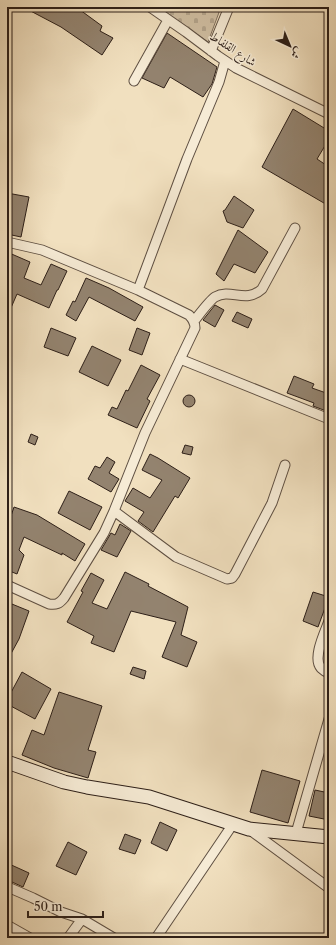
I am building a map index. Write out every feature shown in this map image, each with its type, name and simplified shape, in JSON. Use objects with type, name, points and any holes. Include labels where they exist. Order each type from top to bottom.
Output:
[{"type":"street","name":"شارع القلفاط","points":[[150,7],[236,68],[329,114]]},
{"type":"street","points":[[211,51],[229,7]]},
{"type":"street","points":[[134,81],[168,20]]},
{"type":"street","points":[[138,290],[186,159],[219,82],[225,61]]},
{"type":"street","points":[[194,321],[215,297],[226,294],[247,296],[257,294],[262,289],[294,228]]},
{"type":"street","points":[[7,242],[42,250],[138,290],[189,315],[195,324],[195,328],[145,433],[114,511],[100,539],[64,598],[56,605],[49,604],[7,584]]},
{"type":"street","points":[[180,359],[329,419]]},
{"type":"street","points":[[114,511],[176,557],[227,579],[232,578],[272,503],[285,465]]},
{"type":"street","points":[[329,621],[318,654],[320,667],[329,674]]},
{"type":"street","points":[[296,833],[329,719]]},
{"type":"street","points":[[7,762],[64,782],[149,797],[249,829],[329,837]]},
{"type":"street","points":[[156,938],[233,824]]},
{"type":"street","points":[[249,829],[329,888]]},
{"type":"street","points":[[10,888],[61,912],[82,919],[114,938]]},
{"type":"street","points":[[68,938],[82,919]]},
{"type":"street","points":[[7,925],[30,938]]},
{"type":"green space","points":[[158,7],[221,7],[208,42]]},
{"type":"building","points":[[23,7],[76,7],[102,26],[100,31],[113,38],[102,55],[61,27]]},
{"type":"building","points":[[167,33],[217,67],[212,84],[203,97],[170,77],[164,88],[142,78]]},
{"type":"building","points":[[293,109],[329,131],[329,139],[317,159],[329,167],[329,206],[262,167]]},
{"type":"building","points":[[7,193],[29,197],[21,237],[7,234]]},
{"type":"building","points":[[234,196],[254,210],[243,228],[227,222],[223,211]]},
{"type":"building","points":[[238,230],[268,252],[255,273],[234,264],[224,281],[216,274]]},
{"type":"building","points":[[7,252],[30,262],[24,278],[41,285],[51,264],[67,271],[49,308],[17,294],[7,317]]},
{"type":"building","points":[[86,278],[109,288],[143,307],[135,321],[89,297],[76,321],[66,315],[73,301],[75,302]]},
{"type":"building","points":[[215,305],[224,310],[215,327],[203,320]]},
{"type":"building","points":[[237,312],[252,319],[248,328],[232,321]]},
{"type":"building","points":[[51,328],[76,338],[68,356],[44,347]]},
{"type":"building","points":[[137,328],[150,333],[142,355],[129,350]]},
{"type":"building","points":[[92,346],[121,360],[108,386],[79,372]]},
{"type":"building","points":[[141,365],[160,375],[147,399],[150,401],[137,428],[108,415],[112,407],[117,409]]},
{"type":"building","points":[[294,376],[314,384],[312,388],[329,394],[329,412],[313,406],[314,403],[287,393]]},
{"type":"building","points":[[189,395],[193,397],[195,401],[193,405],[189,407],[185,405],[183,401],[185,397]]},
{"type":"building","points":[[31,434],[38,437],[35,445],[28,442]]},
{"type":"building","points":[[185,445],[193,447],[191,455],[182,453]]},
{"type":"building","points":[[150,454],[190,478],[178,498],[175,496],[153,532],[138,521],[144,512],[125,501],[133,488],[150,498],[162,480],[142,470]]},
{"type":"building","points":[[107,457],[115,462],[109,473],[119,479],[111,492],[88,479],[95,466],[100,468]]},
{"type":"building","points":[[69,491],[102,507],[90,530],[58,513]]},
{"type":"building","points":[[14,507],[37,515],[85,544],[75,561],[62,553],[62,555],[24,537],[19,550],[24,555],[17,574],[7,570],[7,528]]},
{"type":"building","points":[[120,524],[131,531],[117,557],[101,550],[111,533],[115,535]]},
{"type":"building","points":[[125,572],[188,607],[181,635],[197,642],[187,667],[162,657],[176,622],[131,611],[114,652],[91,643],[94,636],[67,622],[91,573],[104,580],[92,603],[107,609]]},
{"type":"building","points":[[313,592],[329,597],[318,627],[303,621]]},
{"type":"building","points":[[7,602],[29,611],[19,639],[7,661]]},
{"type":"building","points":[[133,667],[146,671],[144,679],[130,674]]},
{"type":"building","points":[[22,672],[51,689],[35,719],[7,704],[7,700]]},
{"type":"building","points":[[59,692],[102,706],[88,750],[96,752],[88,778],[54,768],[22,755],[32,730],[44,735]]},
{"type":"building","points":[[262,770],[300,781],[288,823],[250,812]]},
{"type":"building","points":[[315,790],[329,793],[329,820],[309,816]]},
{"type":"building","points":[[160,822],[177,830],[167,851],[151,843]]},
{"type":"building","points":[[125,834],[141,840],[135,854],[119,849]]},
{"type":"building","points":[[68,842],[87,852],[76,875],[56,866]]},
{"type":"building","points":[[7,863],[29,873],[23,887],[12,882],[7,883]]}]
